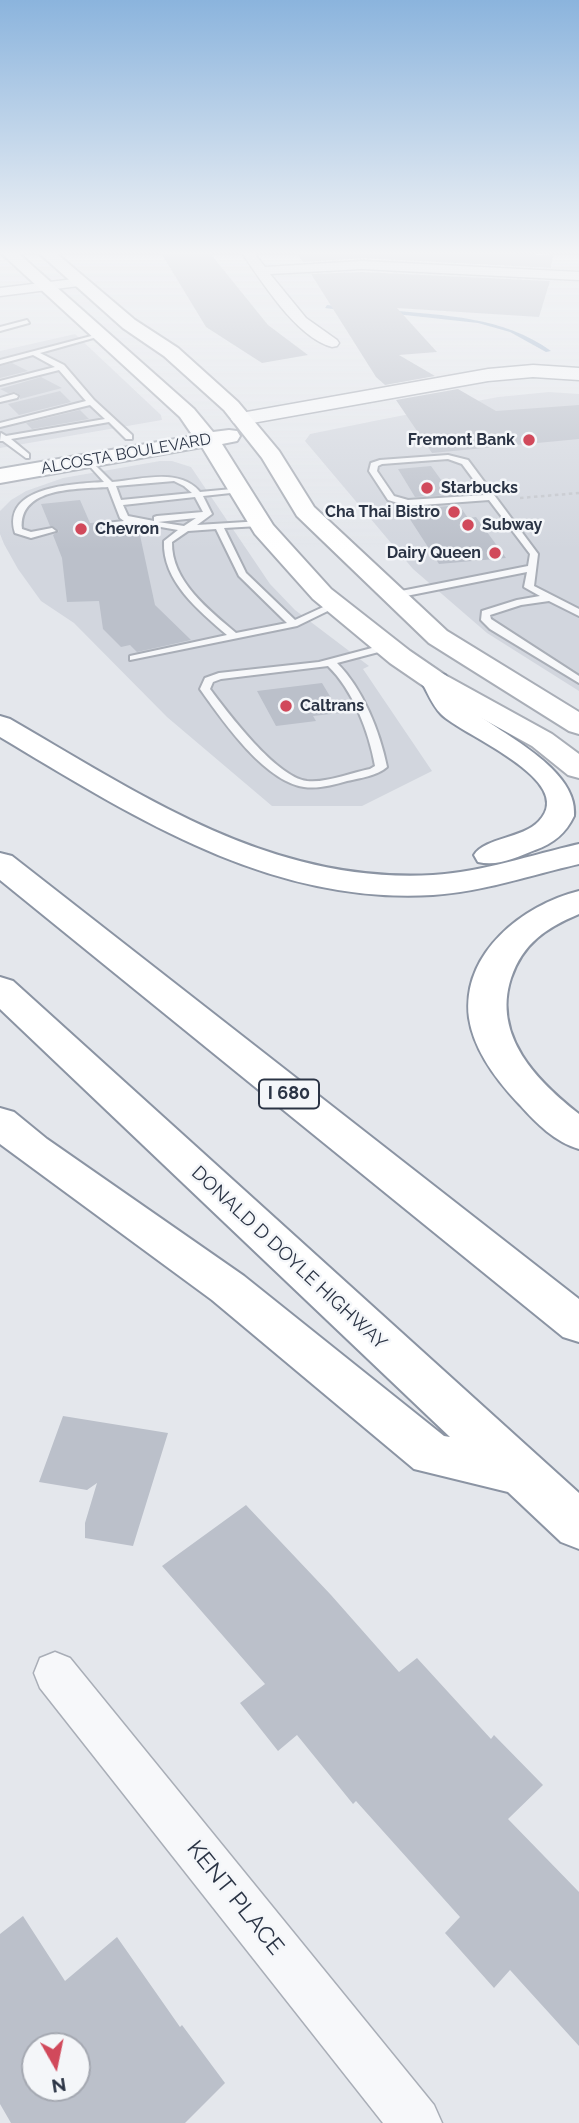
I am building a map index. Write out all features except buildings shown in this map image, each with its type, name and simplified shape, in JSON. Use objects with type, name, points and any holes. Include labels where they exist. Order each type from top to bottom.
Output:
[{"type":"main road","points":[[120,352],[187,413],[240,490],[259,523],[335,605],[435,681],[542,740],[579,769]]},
{"type":"main road","points":[[171,352],[231,406],[271,456],[305,510],[438,637],[579,725]]},
{"type":"main road","name":"ALCOSTA BOULEVARD","points":[[0,477],[246,426]]},
{"type":"main road","name":"ALCOSTA BOULEVARD","points":[[0,460],[129,437],[202,433]]},
{"type":"main road","points":[[335,605],[376,610],[388,615],[442,657],[455,662],[482,665]]},
{"type":"main road","points":[[399,886],[534,840],[554,825],[562,809],[562,797],[556,781],[532,760],[451,708],[435,681]]},
{"type":"main road","points":[[0,724],[195,836],[250,860],[323,880],[399,886],[472,879],[579,854]]},
{"type":"main road","name":"I 680","points":[[0,863],[579,1324]]},
{"type":"main road","points":[[579,901],[531,925],[508,945],[489,982],[487,1023],[508,1067],[543,1107],[579,1135]]},
{"type":"main road","name":"DONALD D DOYLE HIGHWAY","points":[[0,989],[579,1526]]},
{"type":"main road","points":[[0,1122],[33,1149],[228,1288],[431,1454],[522,1474]]},
{"type":"street","points":[[246,426],[485,390],[556,383],[579,376]]},
{"type":"street","name":"KENT PLACE","points":[[55,1673],[416,2123]]},
{"type":"lane","points":[[0,362],[37,352]]},
{"type":"lane","points":[[34,353],[61,366],[69,382],[129,437]]},
{"type":"lane","points":[[0,383],[61,366]]},
{"type":"lane","points":[[0,400],[14,396]]},
{"type":"lane","points":[[0,415],[3,424],[91,402]]},
{"type":"lane","points":[[2,437],[110,420]]},
{"type":"lane","points":[[2,437],[26,456]]},
{"type":"lane","points":[[493,500],[408,503],[391,498],[373,471],[374,466],[380,462],[448,457],[465,462],[534,554],[529,587],[579,614]]},
{"type":"lane","points":[[88,460],[111,485],[124,517],[185,529],[259,523]]},
{"type":"lane","points":[[51,531],[31,535],[18,531],[15,519],[20,507],[37,496],[86,485],[174,479],[187,482],[200,495],[208,514]]},
{"type":"lane","points":[[117,503],[240,490]]},
{"type":"lane","points":[[110,525],[208,514]]},
{"type":"lane","points":[[208,514],[168,541],[166,548],[189,593],[233,636]]},
{"type":"lane","points":[[219,527],[242,574],[294,624]]},
{"type":"lane","points":[[396,595],[532,568]]},
{"type":"lane","points":[[550,598],[494,609],[485,613],[486,620],[579,680]]},
{"type":"lane","points":[[134,658],[294,624],[335,605]]},
{"type":"lane","points":[[329,661],[341,671],[351,687],[379,756],[381,766],[374,771],[316,783],[297,783],[276,770],[205,689],[209,680],[219,676],[329,661],[387,647]]},
{"type":"path","points":[[493,500],[579,493]]},
{"type":"shaded area","points":[[0,352],[94,352],[161,415],[162,420],[0,448]]},
{"type":"shaded area","points":[[549,392],[579,394],[579,691],[487,633],[413,569],[305,441],[310,434],[379,420],[498,397]]},
{"type":"shaded area","points":[[172,461],[191,467],[270,584],[295,610],[369,666],[363,669],[432,771],[362,806],[272,806],[167,717],[74,623],[41,601],[4,544],[0,534],[0,511],[26,491],[63,478]]},
{"type":"place","name":"Fremont Bank","points":[[529,440]]},
{"type":"place","name":"Starbucks","points":[[427,488]]},
{"type":"place","name":"Cha Thai Bistro","points":[[454,512]]},
{"type":"place","name":"Subway","points":[[468,525]]},
{"type":"place","name":"Chevron","points":[[81,529]]},
{"type":"place","name":"Dairy Queen","points":[[495,553]]},
{"type":"place","name":"Caltrans","points":[[286,706]]}]
